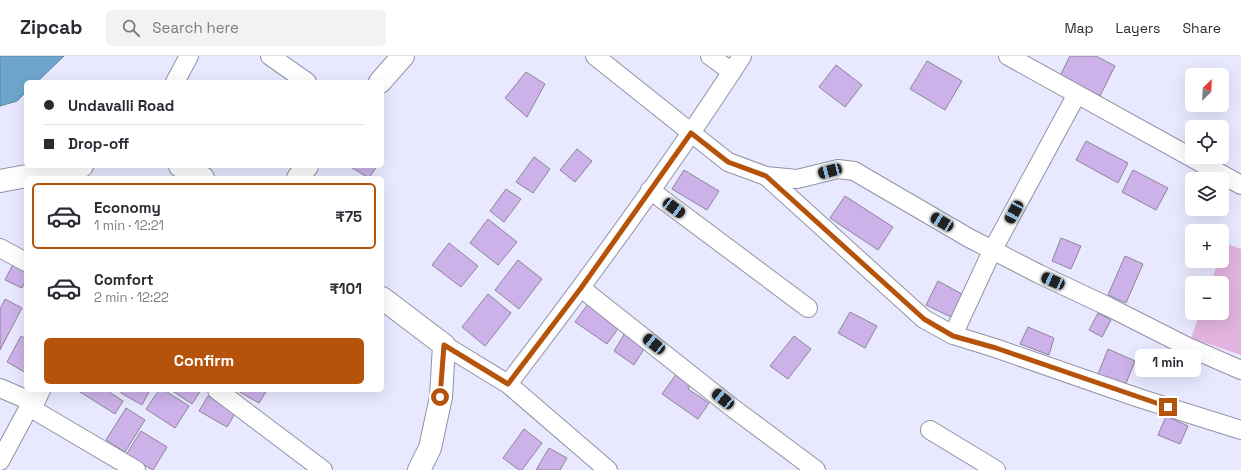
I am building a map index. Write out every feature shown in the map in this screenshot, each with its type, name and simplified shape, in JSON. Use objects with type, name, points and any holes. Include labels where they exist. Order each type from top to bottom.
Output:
[{"type":"main road","points":[[382,80],[403,56]]},
{"type":"main road","points":[[27,176],[71,168]]},
{"type":"main road","points":[[184,168],[199,176]]},
{"type":"main road","points":[[0,181],[24,177]]},
{"type":"main road","points":[[384,300],[444,345],[439,404],[430,448],[419,470]]},
{"type":"street","points":[[176,80],[189,56]]},
{"type":"street","points":[[270,56],[304,80]]},
{"type":"street","points":[[595,56],[728,162],[766,176],[797,179],[838,168],[854,171],[992,250],[1188,347],[1241,370]]},
{"type":"street","points":[[710,56],[732,72]]},
{"type":"street","points":[[508,384],[581,288],[691,133],[742,56]]},
{"type":"street","points":[[1008,56],[1241,185]]},
{"type":"street","points":[[953,336],[992,250],[1077,94]]},
{"type":"street","points":[[766,176],[924,319],[953,336],[996,348],[1139,398],[1241,430]]},
{"type":"street","points":[[650,190],[808,308]]},
{"type":"street","points":[[0,248],[24,261]]},
{"type":"street","points":[[581,288],[734,409],[816,470]]},
{"type":"street","points":[[444,345],[508,384],[608,470]]},
{"type":"street","points":[[0,388],[35,400],[136,470]]},
{"type":"street","points":[[220,392],[323,470]]},
{"type":"street","points":[[0,461],[35,400]]},
{"type":"street","points":[[930,430],[996,470]]},
{"type":"shaded area","points":[[1229,244],[1241,249],[1241,355],[1191,338],[1197,320],[1229,320],[1229,276],[1213,276],[1216,268],[1229,268]]},
{"type":"water","points":[[0,56],[64,56],[39,80],[24,80],[24,94],[17,101],[0,106]]},
{"type":"building","points":[[1070,56],[1096,56],[1115,66],[1100,96],[1060,76]]},
{"type":"building","points":[[927,61],[962,81],[945,110],[910,89]]},
{"type":"building","points":[[836,65],[862,85],[845,107],[819,87]]},
{"type":"building","points":[[526,72],[545,84],[527,117],[505,98]]},
{"type":"building","points":[[1086,141],[1128,163],[1118,183],[1076,160]]},
{"type":"building","points":[[577,149],[592,161],[575,182],[560,170]]},
{"type":"building","points":[[534,157],[550,169],[533,193],[516,182]]},
{"type":"building","points":[[352,168],[376,168],[370,176],[366,176]]},
{"type":"building","points":[[684,170],[719,191],[707,210],[672,189]]},
{"type":"building","points":[[1133,170],[1168,188],[1156,210],[1122,192]]},
{"type":"building","points":[[506,189],[521,199],[504,222],[490,211]]},
{"type":"building","points":[[845,196],[893,227],[878,250],[830,218]]},
{"type":"building","points":[[488,219],[517,242],[498,265],[470,243]]},
{"type":"building","points":[[1061,238],[1081,246],[1071,269],[1052,261]]},
{"type":"building","points":[[449,243],[478,266],[461,287],[432,265]]},
{"type":"building","points":[[1125,256],[1143,264],[1126,303],[1108,295]]},
{"type":"building","points":[[518,260],[542,279],[519,309],[495,290]]},
{"type":"building","points":[[13,264],[24,270],[24,284],[22,288],[5,280]]},
{"type":"building","points":[[938,281],[964,295],[953,318],[926,305]]},
{"type":"building","points":[[488,294],[511,313],[485,346],[462,327]]},
{"type":"building","points":[[5,299],[22,308],[0,350],[0,309]]},
{"type":"building","points":[[588,304],[620,326],[607,344],[575,322]]},
{"type":"building","points":[[850,312],[877,326],[865,348],[838,333]]},
{"type":"building","points":[[1098,313],[1111,320],[1102,337],[1089,330]]},
{"type":"building","points":[[1028,327],[1054,338],[1049,355],[1020,344]]},
{"type":"building","points":[[625,333],[646,346],[634,365],[614,351]]},
{"type":"building","points":[[21,336],[24,338],[24,372],[7,362]]},
{"type":"building","points":[[794,336],[811,349],[788,379],[770,366]]},
{"type":"building","points":[[1108,349],[1135,361],[1125,386],[1098,374]]},
{"type":"building","points":[[677,373],[692,383],[688,389],[709,403],[698,419],[662,394]]},
{"type":"building","points":[[80,392],[109,392],[123,401],[115,414]]},
{"type":"building","points":[[121,392],[149,392],[142,405]]},
{"type":"building","points":[[158,392],[167,392],[189,406],[175,428],[146,409]]},
{"type":"building","points":[[174,392],[200,392],[192,404]]},
{"type":"building","points":[[240,392],[266,392],[259,403]]},
{"type":"building","points":[[208,396],[236,412],[227,427],[199,411]]},
{"type":"building","points":[[126,408],[145,420],[125,452],[106,440]]},
{"type":"building","points":[[1166,416],[1188,426],[1180,444],[1158,435]]},
{"type":"building","points":[[524,429],[542,443],[522,470],[519,470],[503,458]]},
{"type":"building","points":[[141,431],[167,447],[153,470],[126,455]]},
{"type":"building","points":[[549,448],[567,458],[560,470],[536,470]]},
{"type":"route","points":[[440,397],[444,345],[508,384],[581,288],[691,133],[728,162],[766,176],[889,285],[903,301],[924,319],[953,336],[996,348],[1168,407]]}]
